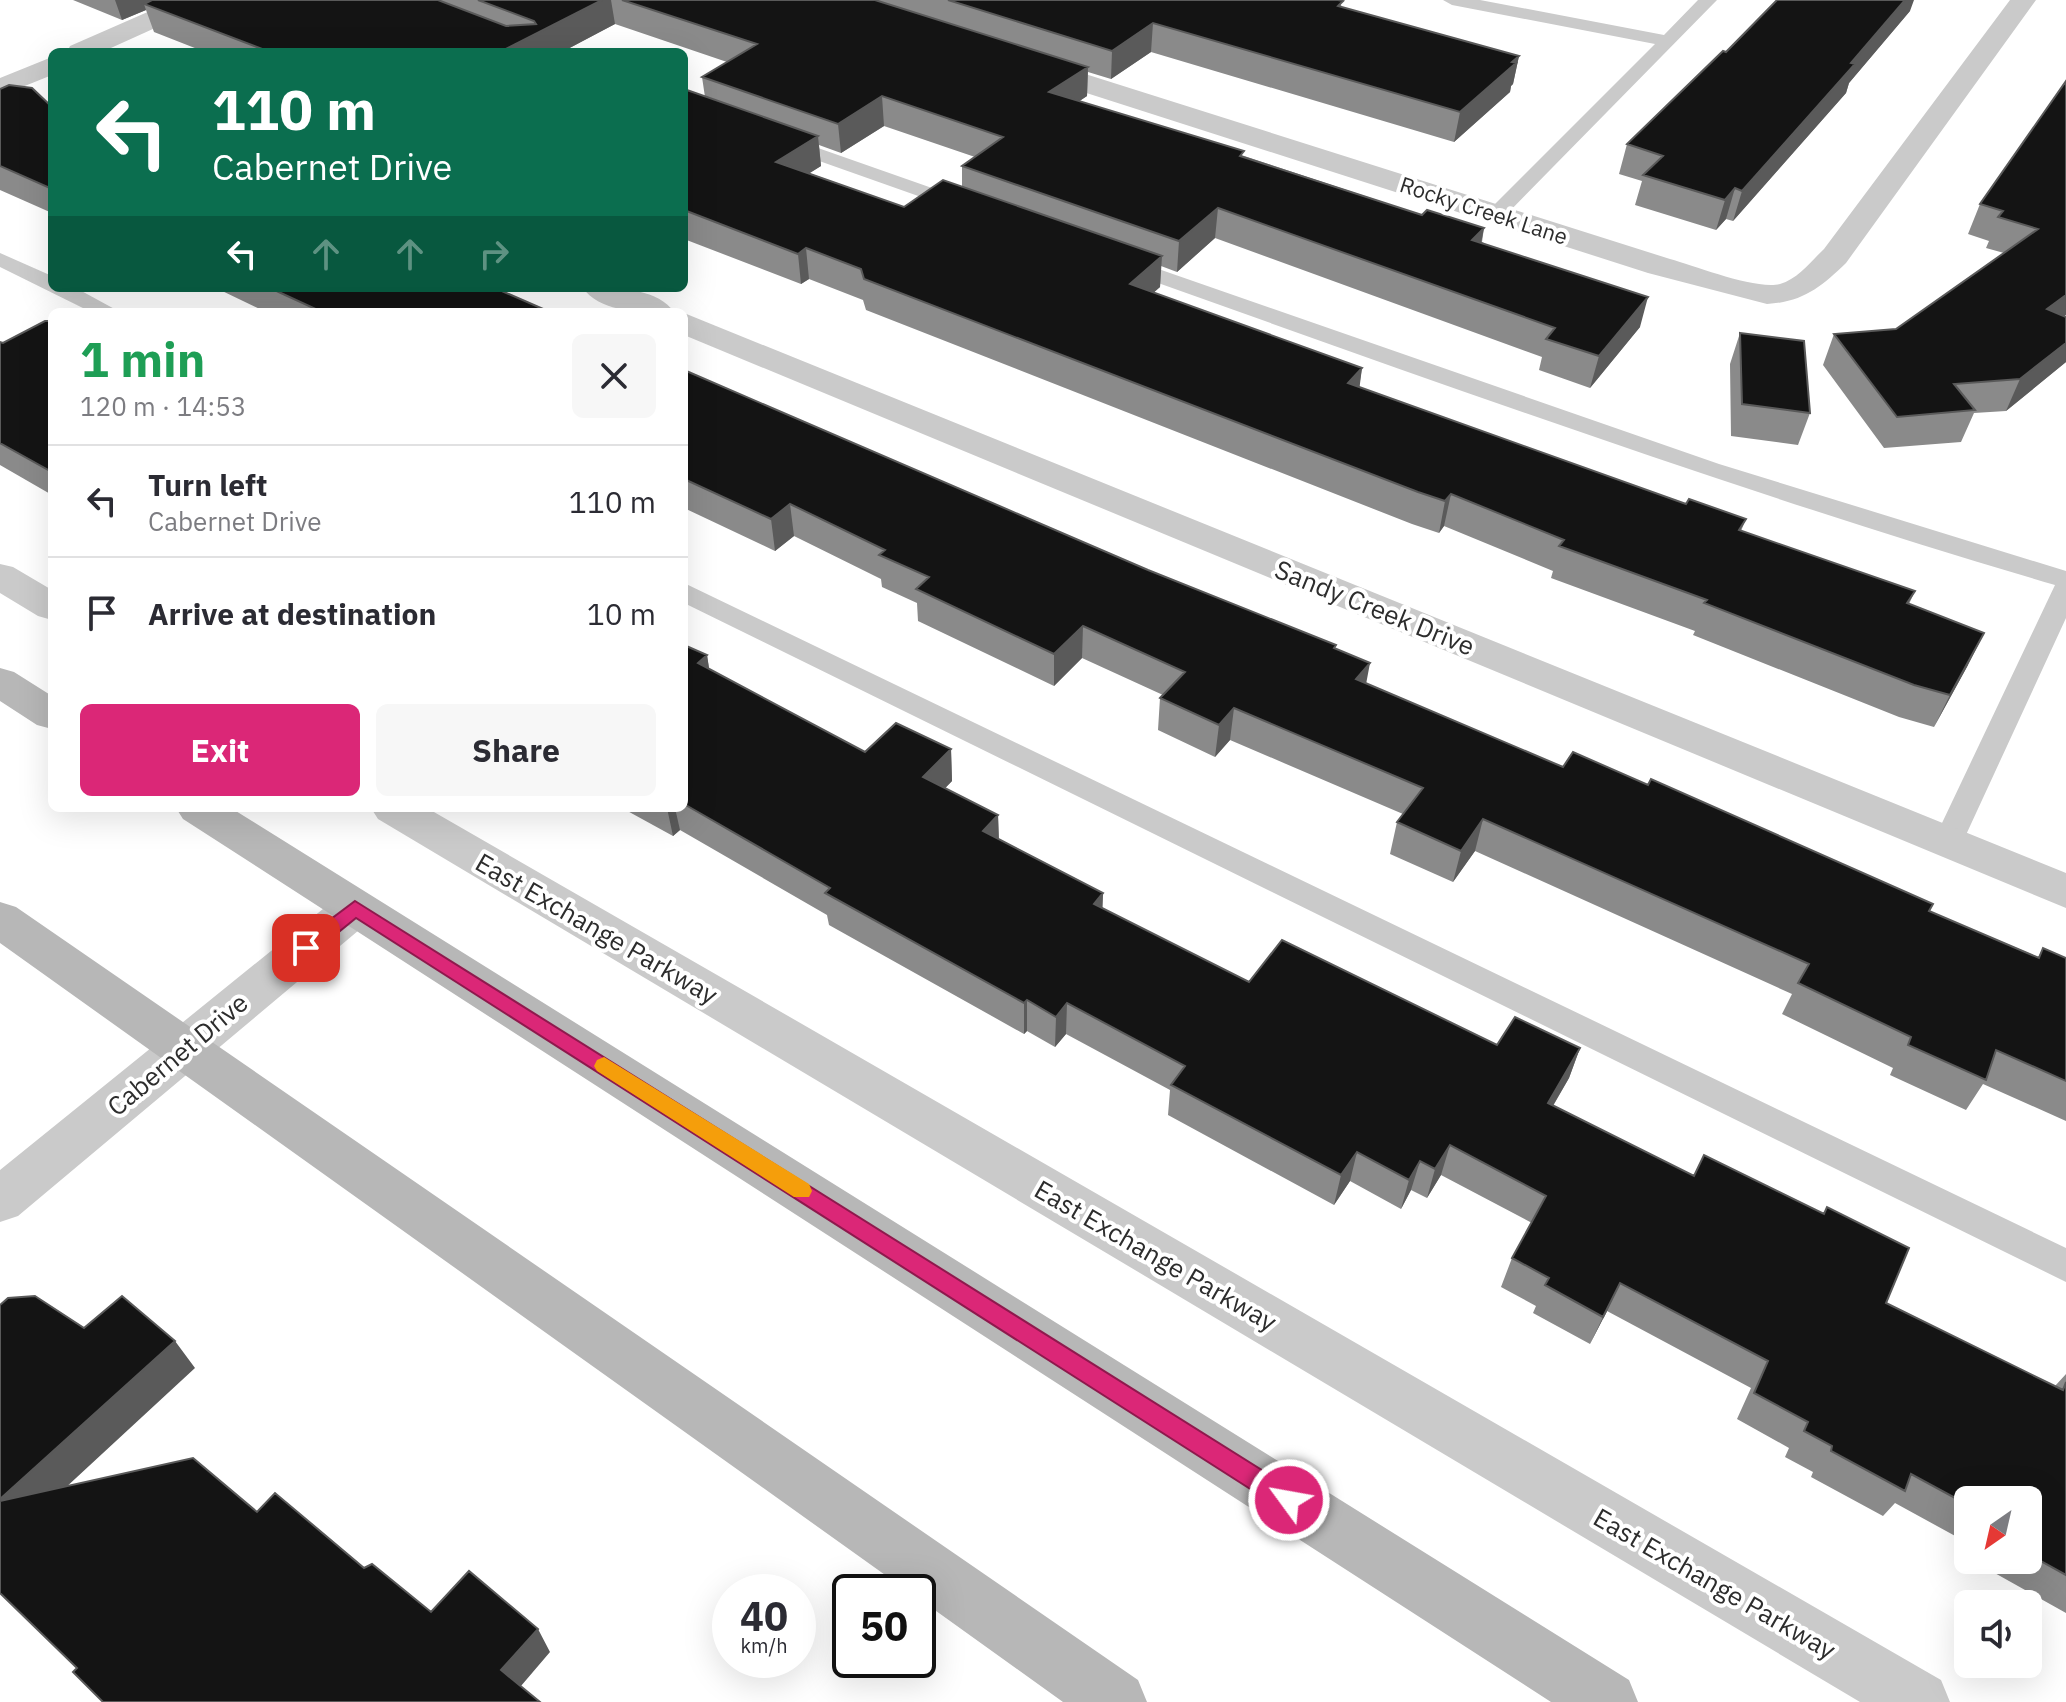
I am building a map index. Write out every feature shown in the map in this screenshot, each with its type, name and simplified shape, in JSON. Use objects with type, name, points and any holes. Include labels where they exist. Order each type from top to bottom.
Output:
[{"type":"main road","points":[[0,682],[48,712]]},
{"type":"main road","points":[[204,812],[1607,1702]]},
{"type":"main road","points":[[0,919],[1116,1702]]},
{"type":"street","points":[[89,48],[197,0]]},
{"type":"street","name":"Rocky Creek Lane","points":[[1002,57],[1739,288],[1767,294],[1787,293],[1808,282],[1835,256],[2023,0]]},
{"type":"street","points":[[0,88],[48,67]]},
{"type":"street","points":[[609,292],[648,308]]},
{"type":"street","name":"Sandy Creek Drive","points":[[688,325],[2066,891]]},
{"type":"street","points":[[0,576],[48,605]]},
{"type":"street","name":"East Exchange Parkway","points":[[400,812],[1919,1702]]},
{"type":"street","name":"Cabernet Drive","points":[[0,1200],[355,908]]},
{"type":"lane","points":[[1452,0],[1668,41]]},
{"type":"lane","points":[[1496,214],[1708,0]]},
{"type":"lane","points":[[759,133],[984,213]]},
{"type":"lane","points":[[1105,256],[1570,422],[1895,532],[2066,580]]},
{"type":"lane","points":[[0,259],[48,282]]},
{"type":"lane","points":[[67,292],[101,308]]},
{"type":"lane","points":[[1948,842],[2066,589]]},
{"type":"lane","points":[[688,594],[2066,1266]]},
{"type":"building","points":[[152,0],[438,0],[506,26],[536,24],[478,0],[602,0],[508,48],[260,48],[144,4]]},
{"type":"building","points":[[622,0],[875,0],[1088,67],[1049,92],[1244,151],[1240,156],[1422,215],[1427,210],[1484,228],[1472,240],[1648,297],[1599,356],[1546,339],[1555,328],[1218,208],[1179,241],[962,166],[1003,137],[882,96],[838,124],[702,77],[757,44]]},
{"type":"building","points":[[948,0],[1338,0],[1343,1],[1338,6],[1519,56],[1512,62],[1516,63],[1460,112],[1153,23],[1112,51]]},
{"type":"building","points":[[1777,0],[1905,0],[1851,63],[1855,64],[1742,191],[1735,188],[1725,200],[1643,175],[1663,156],[1627,144]]},
{"type":"building","points":[[2066,81],[2066,295],[2047,309],[2066,317],[2066,343],[2020,379],[1954,384],[1975,410],[1897,417],[1834,334],[1896,329],[2038,229],[1998,217],[2003,211],[1980,204]]},
{"type":"building","points":[[9,85],[32,88],[48,103],[48,187],[0,166],[0,89]]},
{"type":"building","points":[[688,90],[818,136],[776,162],[904,207],[943,180],[1162,256],[1130,284],[1362,368],[1348,383],[1686,504],[1689,499],[1746,519],[1739,530],[1915,591],[1907,603],[1984,633],[1950,695],[1914,685],[1704,603],[1707,600],[1559,546],[1564,540],[1451,494],[1445,501],[1418,492],[864,279],[861,269],[806,248],[798,254],[688,212]]},
{"type":"building","points":[[279,292],[504,292],[541,308],[313,308]]},
{"type":"building","points":[[48,321],[48,470],[0,443],[0,342]]},
{"type":"building","points":[[1740,333],[1804,341],[1810,413],[1742,404]]},
{"type":"building","points":[[688,372],[1148,570],[1336,645],[1334,648],[1370,663],[1356,679],[1563,767],[1573,752],[1648,785],[1651,779],[1933,904],[1929,911],[2039,958],[2043,948],[2066,958],[2066,1081],[1996,1050],[1986,1080],[1908,1045],[1911,1037],[1798,983],[1809,964],[1483,819],[1461,851],[1397,822],[1423,788],[1234,708],[1219,725],[1160,698],[1185,672],[1083,626],[1054,654],[916,589],[929,577],[879,555],[885,550],[790,504],[771,519],[688,481]]},
{"type":"building","points":[[688,647],[707,655],[698,663],[865,752],[896,723],[951,749],[923,777],[998,815],[983,831],[1103,893],[1094,904],[1249,982],[1282,940],[1497,1045],[1515,1017],[1580,1048],[1548,1103],[1694,1176],[1704,1155],[1824,1214],[1827,1207],[1909,1248],[1886,1303],[2063,1390],[2066,1382],[2066,1575],[2042,1562],[2042,1486],[1954,1486],[1954,1497],[1911,1474],[1905,1491],[1831,1451],[1832,1446],[1804,1431],[1808,1422],[1754,1393],[1768,1361],[1620,1283],[1603,1317],[1545,1285],[1549,1278],[1512,1258],[1546,1196],[1450,1145],[1435,1169],[1420,1161],[1409,1180],[1357,1152],[1341,1175],[1171,1085],[1185,1066],[1067,1003],[1056,1017],[1027,1000],[1024,1003],[825,893],[830,888],[688,806]]},
{"type":"building","points":[[35,1296],[84,1328],[122,1296],[175,1341],[0,1499],[0,1305],[8,1298]]},
{"type":"building","points":[[193,1458],[257,1512],[275,1493],[364,1568],[372,1564],[431,1612],[469,1571],[538,1629],[501,1670],[540,1702],[103,1702],[73,1672],[77,1668],[0,1593],[0,1501]]},
{"type":"slow traffic","points":[[604,1066],[801,1191]]},
{"type":"route","points":[[306,948],[355,908],[1289,1500]]}]
